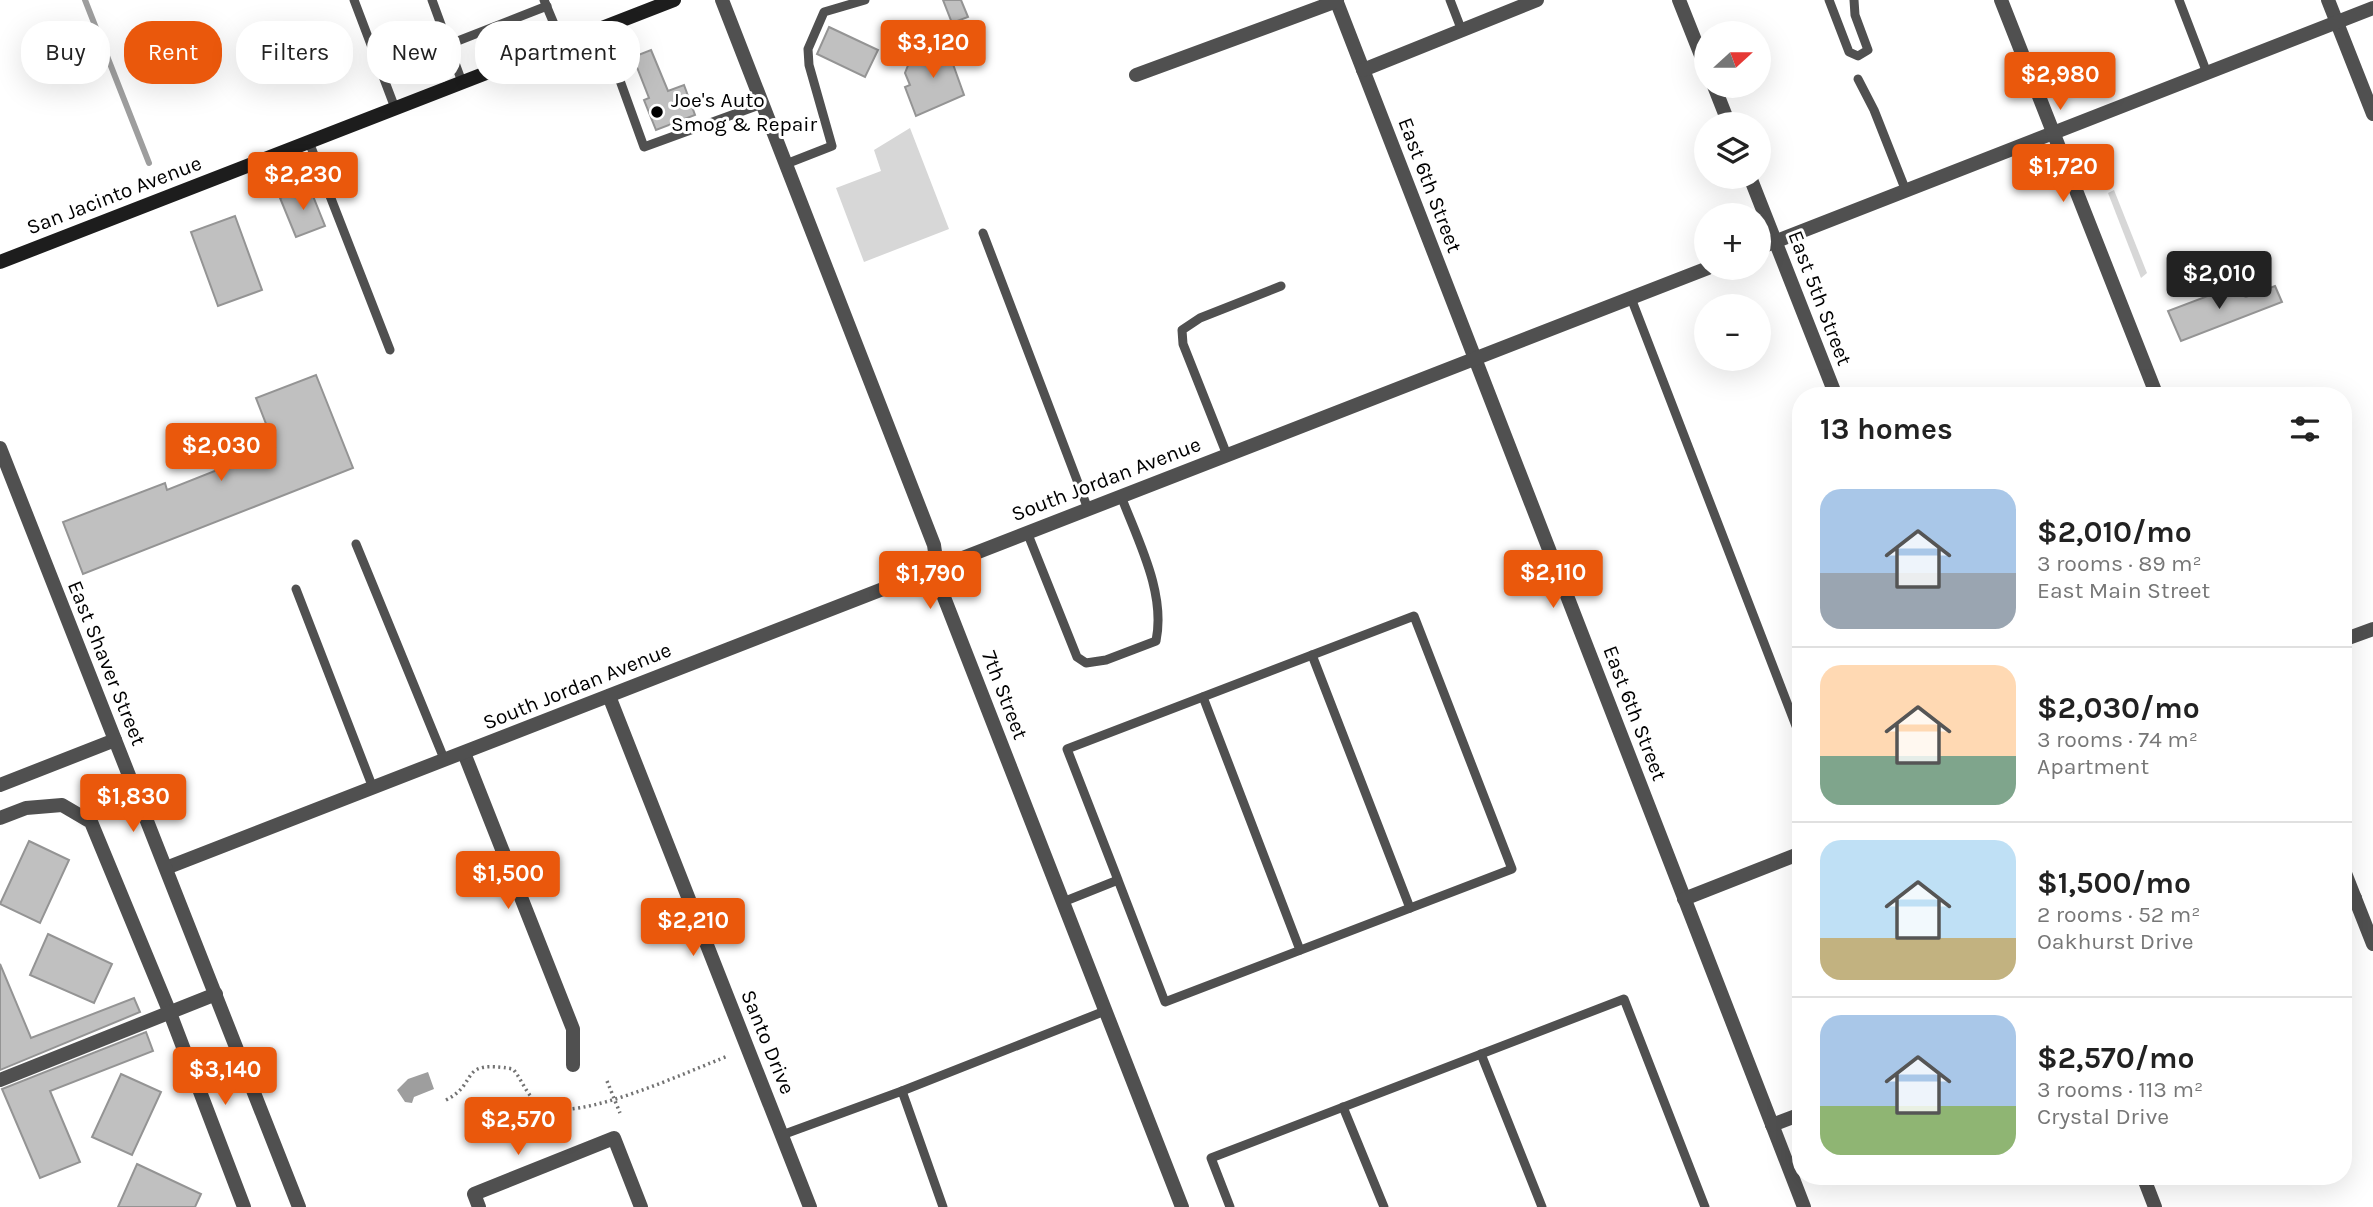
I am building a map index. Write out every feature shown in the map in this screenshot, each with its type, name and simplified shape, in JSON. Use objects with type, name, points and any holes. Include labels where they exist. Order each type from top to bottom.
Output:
[{"type":"main road","name":"San Jacinto Avenue","points":[[619,21],[674,0]]},
{"type":"main road","name":"San Jacinto Avenue","points":[[0,262],[475,77]]},
{"type":"street","name":"7th Street","points":[[722,0],[934,545],[940,587],[1182,1207]]},
{"type":"street","points":[[1363,70],[1537,0]]},
{"type":"street","points":[[1679,0],[1694,38]]},
{"type":"street","points":[[2001,0],[2153,387]]},
{"type":"street","points":[[2328,0],[2373,114]]},
{"type":"street","points":[[1136,75],[1336,1]]},
{"type":"street","name":"East 6th Street","points":[[1336,1],[1792,1175]]},
{"type":"street","points":[[1771,243],[2373,8]]},
{"type":"street","name":"East 5th Street","points":[[1755,189],[1833,387]]},
{"type":"street","name":"South Jordan Avenue","points":[[166,868],[1694,273]]},
{"type":"street","name":"East Shaver Street","points":[[0,448],[299,1207]]},
{"type":"street","points":[[2352,637],[2373,629]]},
{"type":"street","name":"Santo Drive","points":[[609,696],[810,1207]]},
{"type":"street","points":[[0,786],[115,740]]},
{"type":"street","points":[[464,753],[573,1029],[573,1065]]},
{"type":"street","points":[[0,818],[26,808],[62,805],[91,822],[170,1013],[244,1207]]},
{"type":"street","points":[[1684,899],[1792,857]]},
{"type":"street","points":[[2352,906],[2373,944]]},
{"type":"street","points":[[0,1080],[216,994]]},
{"type":"street","points":[[1773,1125],[1792,1118]]},
{"type":"street","points":[[479,1207],[474,1194],[614,1138],[641,1207]]},
{"type":"street","name":"East 6th Street","points":[[1796,1185],[1804,1207]]},
{"type":"street","points":[[2146,1185],[2155,1207]]},
{"type":"lane","points":[[354,0],[367,34]]},
{"type":"lane","points":[[432,0],[439,21]]},
{"type":"lane","points":[[786,164],[832,146],[809,65],[808,49],[824,12],[865,0]]},
{"type":"lane","points":[[1450,0],[1462,31]]},
{"type":"lane","points":[[1829,0],[1849,52],[1858,56],[1868,50],[1855,15],[1854,0]]},
{"type":"lane","points":[[2179,0],[2207,73]]},
{"type":"lane","points":[[461,39],[545,3],[553,21]]},
{"type":"lane","points":[[1858,79],[1874,110],[1906,191]]},
{"type":"lane","points":[[386,84],[395,108]]},
{"type":"lane","points":[[621,84],[644,147],[762,104]]},
{"type":"lane","points":[[310,142],[390,350]]},
{"type":"lane","points":[[983,233],[1088,509]]},
{"type":"lane","points":[[1227,455],[1183,344],[1182,330],[1200,318],[1281,286]]},
{"type":"lane","points":[[1631,298],[1792,716]]},
{"type":"lane","points":[[1027,532],[1077,657],[1086,663],[1106,660],[1156,642],[1160,623],[1155,589],[1121,496]]},
{"type":"lane","points":[[356,544],[445,761]]},
{"type":"lane","points":[[296,589],[373,788]]},
{"type":"lane","points":[[1414,616],[1511,869],[1165,1003],[1067,749],[1312,655],[1414,616]]},
{"type":"lane","points":[[1312,655],[1410,908]]},
{"type":"lane","points":[[1203,697],[1300,950]]},
{"type":"lane","points":[[1063,902],[1118,880]]},
{"type":"lane","points":[[1230,1207],[1211,1158],[1624,999],[1705,1207]]},
{"type":"lane","points":[[782,1135],[1105,1011]]},
{"type":"lane","points":[[1481,1054],[1542,1207]]},
{"type":"lane","points":[[902,1091],[943,1207]]},
{"type":"lane","points":[[1343,1107],[1384,1207]]},
{"type":"path","points":[[446,1100],[455,1095],[473,1070],[489,1065],[513,1069],[531,1100],[545,1108],[580,1107],[615,1100],[727,1056]]},
{"type":"path","points":[[607,1081],[620,1113]]},
{"type":"shaded area","points":[[910,128],[949,229],[864,262],[836,188],[881,171],[874,150]]},
{"type":"shaded area","points":[[2114,190],[2147,273],[2141,278],[2108,193]]},
{"type":"shaded area","points":[[428,1072],[434,1089],[414,1097],[412,1103],[405,1102],[397,1090],[408,1079]]},
{"type":"building","points":[[943,0],[961,0],[968,17],[952,23]]},
{"type":"building","points":[[829,27],[878,50],[865,77],[817,54]]},
{"type":"building","points":[[944,39],[964,95],[916,116],[905,87],[910,85],[905,73],[909,63],[931,51],[929,45]]},
{"type":"building","points":[[651,50],[668,91],[684,85],[695,115],[656,130],[644,100],[649,98],[640,75],[640,54]]},
{"type":"building","points":[[309,186],[325,226],[296,237],[280,198]]},
{"type":"building","points":[[235,216],[262,290],[218,306],[191,232]]},
{"type":"building","points":[[2275,286],[2282,302],[2181,341],[2168,311],[2226,289],[2246,297]]},
{"type":"building","points":[[316,375],[353,468],[83,574],[63,522],[165,483],[167,490],[275,447],[256,398]]},
{"type":"building","points":[[29,841],[69,860],[40,923],[0,904]]},
{"type":"building","points":[[48,934],[112,964],[94,1003],[30,975]]},
{"type":"building","points":[[0,964],[31,1038],[134,998],[140,1012],[0,1070]]},
{"type":"building","points":[[146,1032],[153,1051],[50,1091],[80,1162],[40,1178],[2,1089]]},
{"type":"building","points":[[121,1074],[161,1092],[132,1155],[92,1137]]},
{"type":"building","points":[[137,1164],[201,1194],[195,1207],[118,1207]]},
{"type":"waterway","points":[[85,0],[149,163]]},
{"type":"place","name":"Joe's Auto Smog & Repair","points":[[657,112]]}]
